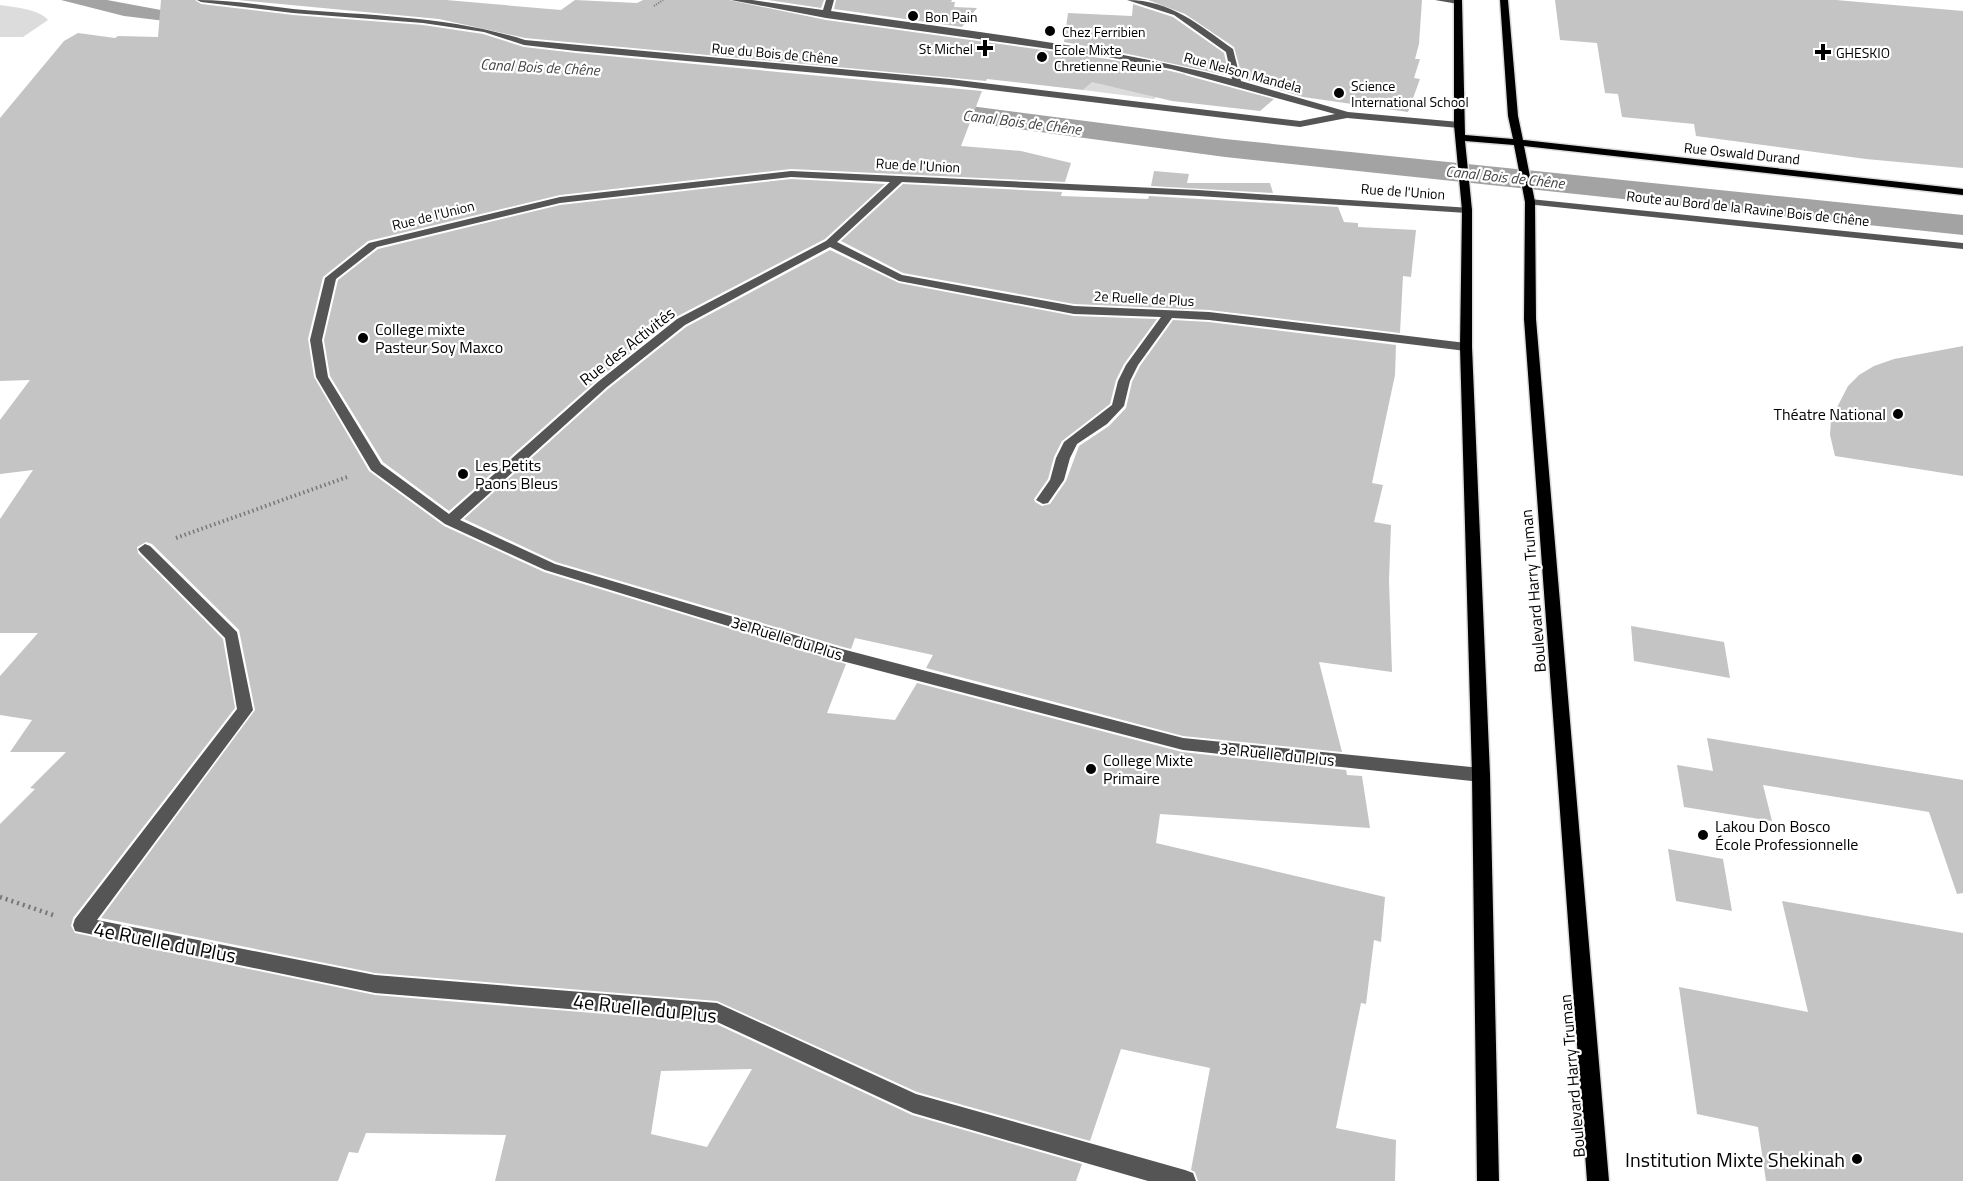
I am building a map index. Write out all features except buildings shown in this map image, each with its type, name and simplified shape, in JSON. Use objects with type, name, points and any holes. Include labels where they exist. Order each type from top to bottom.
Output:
[{"type":"main road","name":"Boulevard Harry Truman","points":[[1504,0],[1518,145],[1529,196],[1530,319],[1598,1181]]},
{"type":"main road","points":[[1458,1],[1458,125],[1467,210],[1466,347],[1481,775],[1488,1181]]},
{"type":"main road","name":"Rue Oswald Durand","points":[[1461,142],[1518,145],[1963,192]]},
{"type":"street","name":"Rue du Bois de Chêne","points":[[201,0],[293,11],[423,20],[485,30],[524,42],[576,48],[950,82],[1300,124],[1347,115]]},
{"type":"street","name":"Rue Nelson Mandela","points":[[735,0],[826,15],[1108,54],[1172,66],[1347,115],[1458,125]]},
{"type":"street","points":[[826,15],[830,0]]},
{"type":"street","points":[[1131,0],[1177,13],[1230,51],[1237,83]]},
{"type":"street","points":[[1439,0],[1458,1]]},
{"type":"street","name":"Rue de l'Union","points":[[373,245],[560,200],[791,174],[1198,193],[1467,210]]},
{"type":"street","name":"Rue des Activités","points":[[450,521],[603,384],[681,322],[830,243],[898,180]]},
{"type":"street","name":"Route au Bord de la Ravine Bois de Chêne","points":[[1529,196],[1963,246]]},
{"type":"street","name":"2e Ruelle de Plus","points":[[830,243],[899,278],[1074,310],[1209,316],[1466,347]]},
{"type":"street","name":"3e Ruelle du Plus","points":[[373,245],[332,278],[316,340],[322,377],[376,467],[450,521],[550,567],[842,655],[1183,744],[1481,775]]},
{"type":"street","points":[[1043,500],[1057,480],[1063,458],[1071,442],[1102,421],[1118,406],[1124,381],[1132,365],[1169,314]]},
{"type":"street","name":"4e Ruelle du Plus","points":[[145,549],[232,636],[245,710],[82,925],[375,984],[717,1012],[913,1103],[1185,1181]]},
{"type":"path","points":[[654,6],[663,0]]},
{"type":"path","points":[[145,549],[376,467]]},
{"type":"path","name":"4e Ruelle du Plus","points":[[0,897],[82,925]]},
{"type":"shaded area","points":[[61,0],[107,0],[204,18],[190,24],[124,16]]},
{"type":"shaded area","points":[[0,5],[33,11],[48,20],[23,37],[0,37]]},
{"type":"shaded area","points":[[1112,61],[1186,74],[1154,99],[1083,90]]},
{"type":"waterway","name":"Canal Bois de Chêne","points":[[909,107],[1225,148],[1963,225]]},
{"type":"place","name":"Bon Pain","points":[[913,16]]},
{"type":"place","name":"Chez Ferribien","points":[[1050,31]]},
{"type":"place","name":"St Michel","points":[[985,48]]},
{"type":"place","name":"GHESKIO","points":[[1823,52]]},
{"type":"place","name":"Ecole Mixte Chretienne Reunie","points":[[1042,57]]},
{"type":"place","name":"Science International School","points":[[1339,93]]},
{"type":"place","name":"College mixte Pasteur Soy Maxco","points":[[363,338]]},
{"type":"place","name":"Théatre National","points":[[1898,414]]},
{"type":"place","name":"Les Petits Paons Bleus","points":[[463,474]]},
{"type":"place","name":"College Mixte Primaire","points":[[1091,769]]},
{"type":"place","name":"Lakou Don Bosco École Professionnelle","points":[[1703,835]]},
{"type":"place","name":"Institution Mixte Shekinah","points":[[1857,1159]]}]
